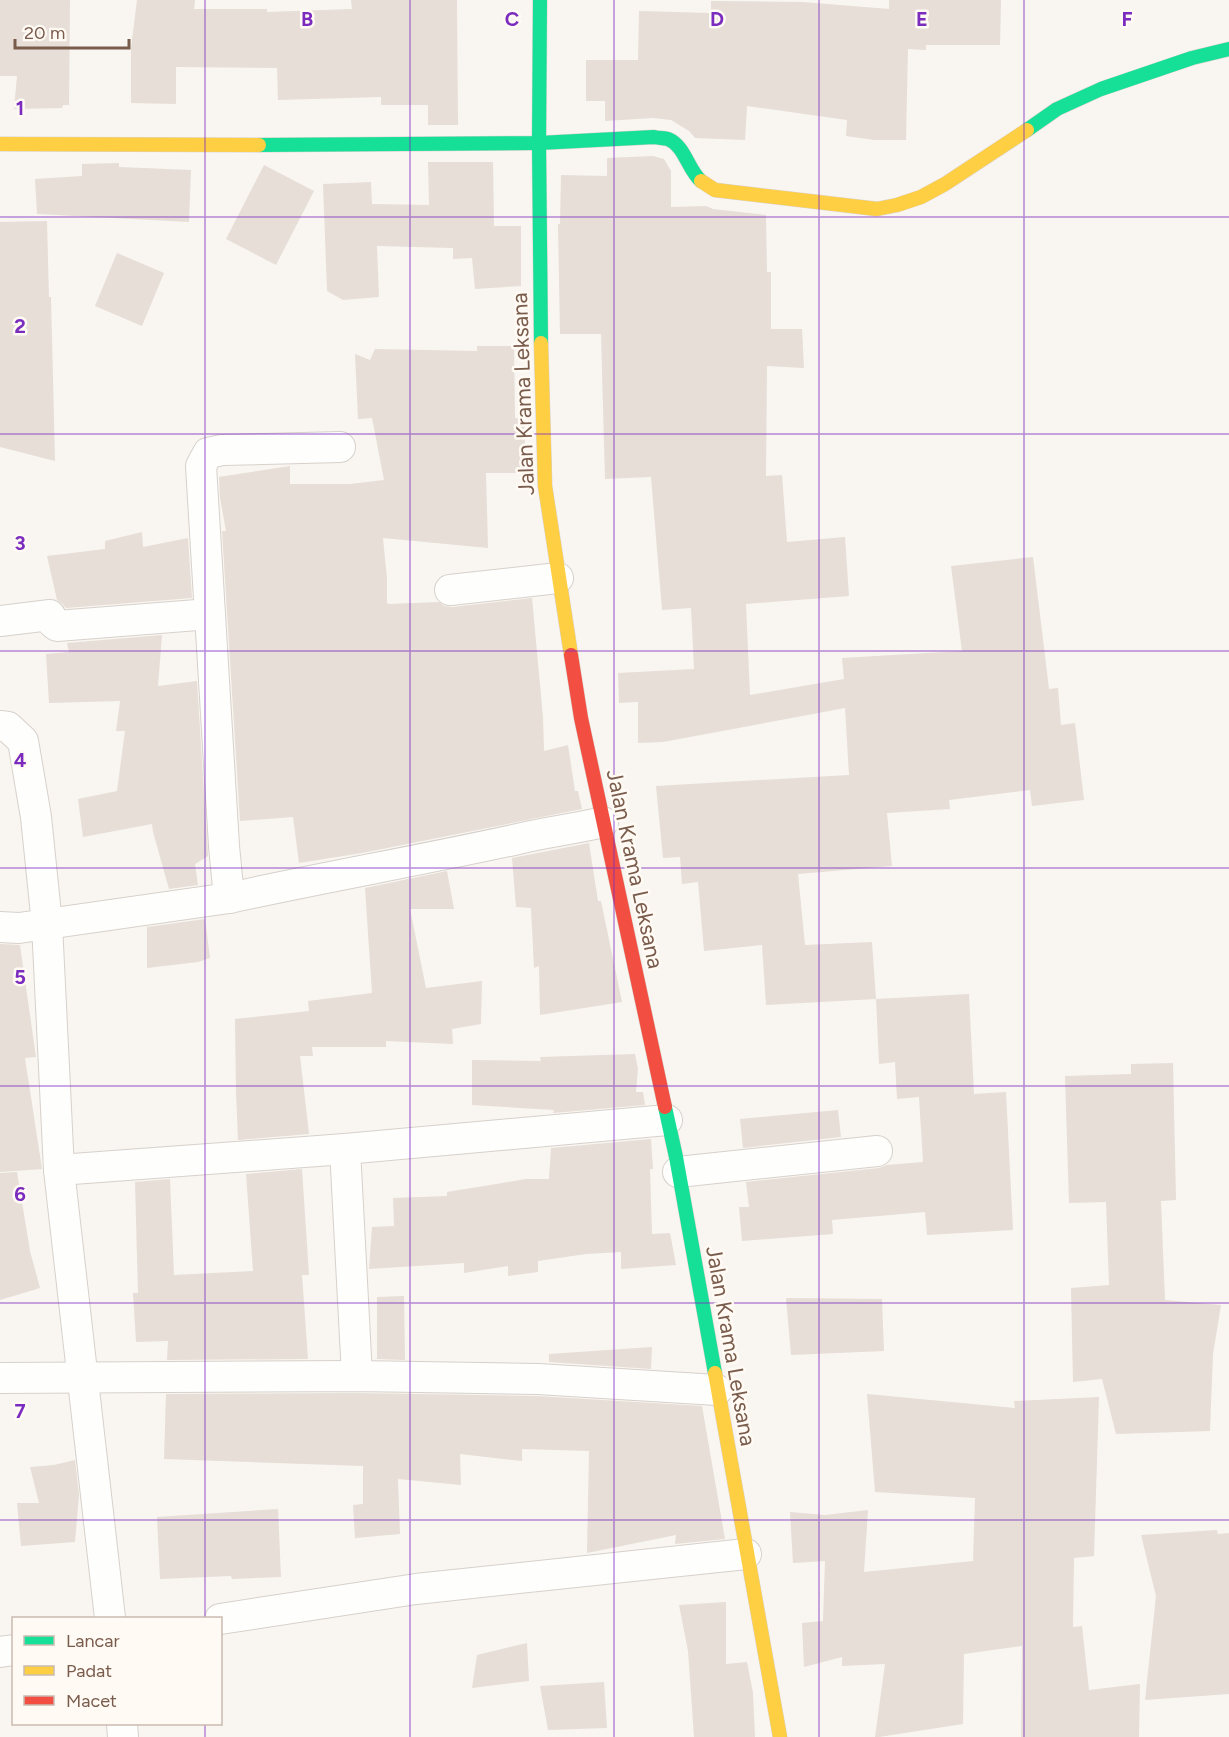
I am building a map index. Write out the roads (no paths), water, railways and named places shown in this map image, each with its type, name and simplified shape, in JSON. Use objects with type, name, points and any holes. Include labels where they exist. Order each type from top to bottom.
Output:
[{"type":"street","name":"Jalan Krama Leksana","points":[[540,0],[540,301],[545,486],[581,718],[678,1172],[780,1737]]},
{"type":"street","points":[[0,144],[539,143],[654,137],[668,139],[678,147],[694,175],[715,190],[877,209],[897,206],[921,197],[1014,140],[1057,109],[1101,89],[1192,57],[1229,49]]},
{"type":"street","points":[[229,898],[201,466],[208,453],[222,450],[340,447]]},
{"type":"street","points":[[450,590],[558,578]]},
{"type":"street","points":[[0,621],[50,615],[57,626],[210,614]]},
{"type":"street","points":[[0,726],[8,728],[23,741],[36,817],[47,924],[59,1170],[110,1617]]},
{"type":"street","points":[[0,927],[19,928],[229,898],[338,874],[471,850],[603,822]]},
{"type":"street","points":[[59,1170],[345,1149],[667,1120]]},
{"type":"street","points":[[345,1149],[357,1376]]},
{"type":"street","points":[[678,1172],[877,1151]]},
{"type":"street","points":[[0,1378],[357,1376],[538,1379],[717,1390]]},
{"type":"street","points":[[222,1619],[416,1589],[746,1554]]}]
